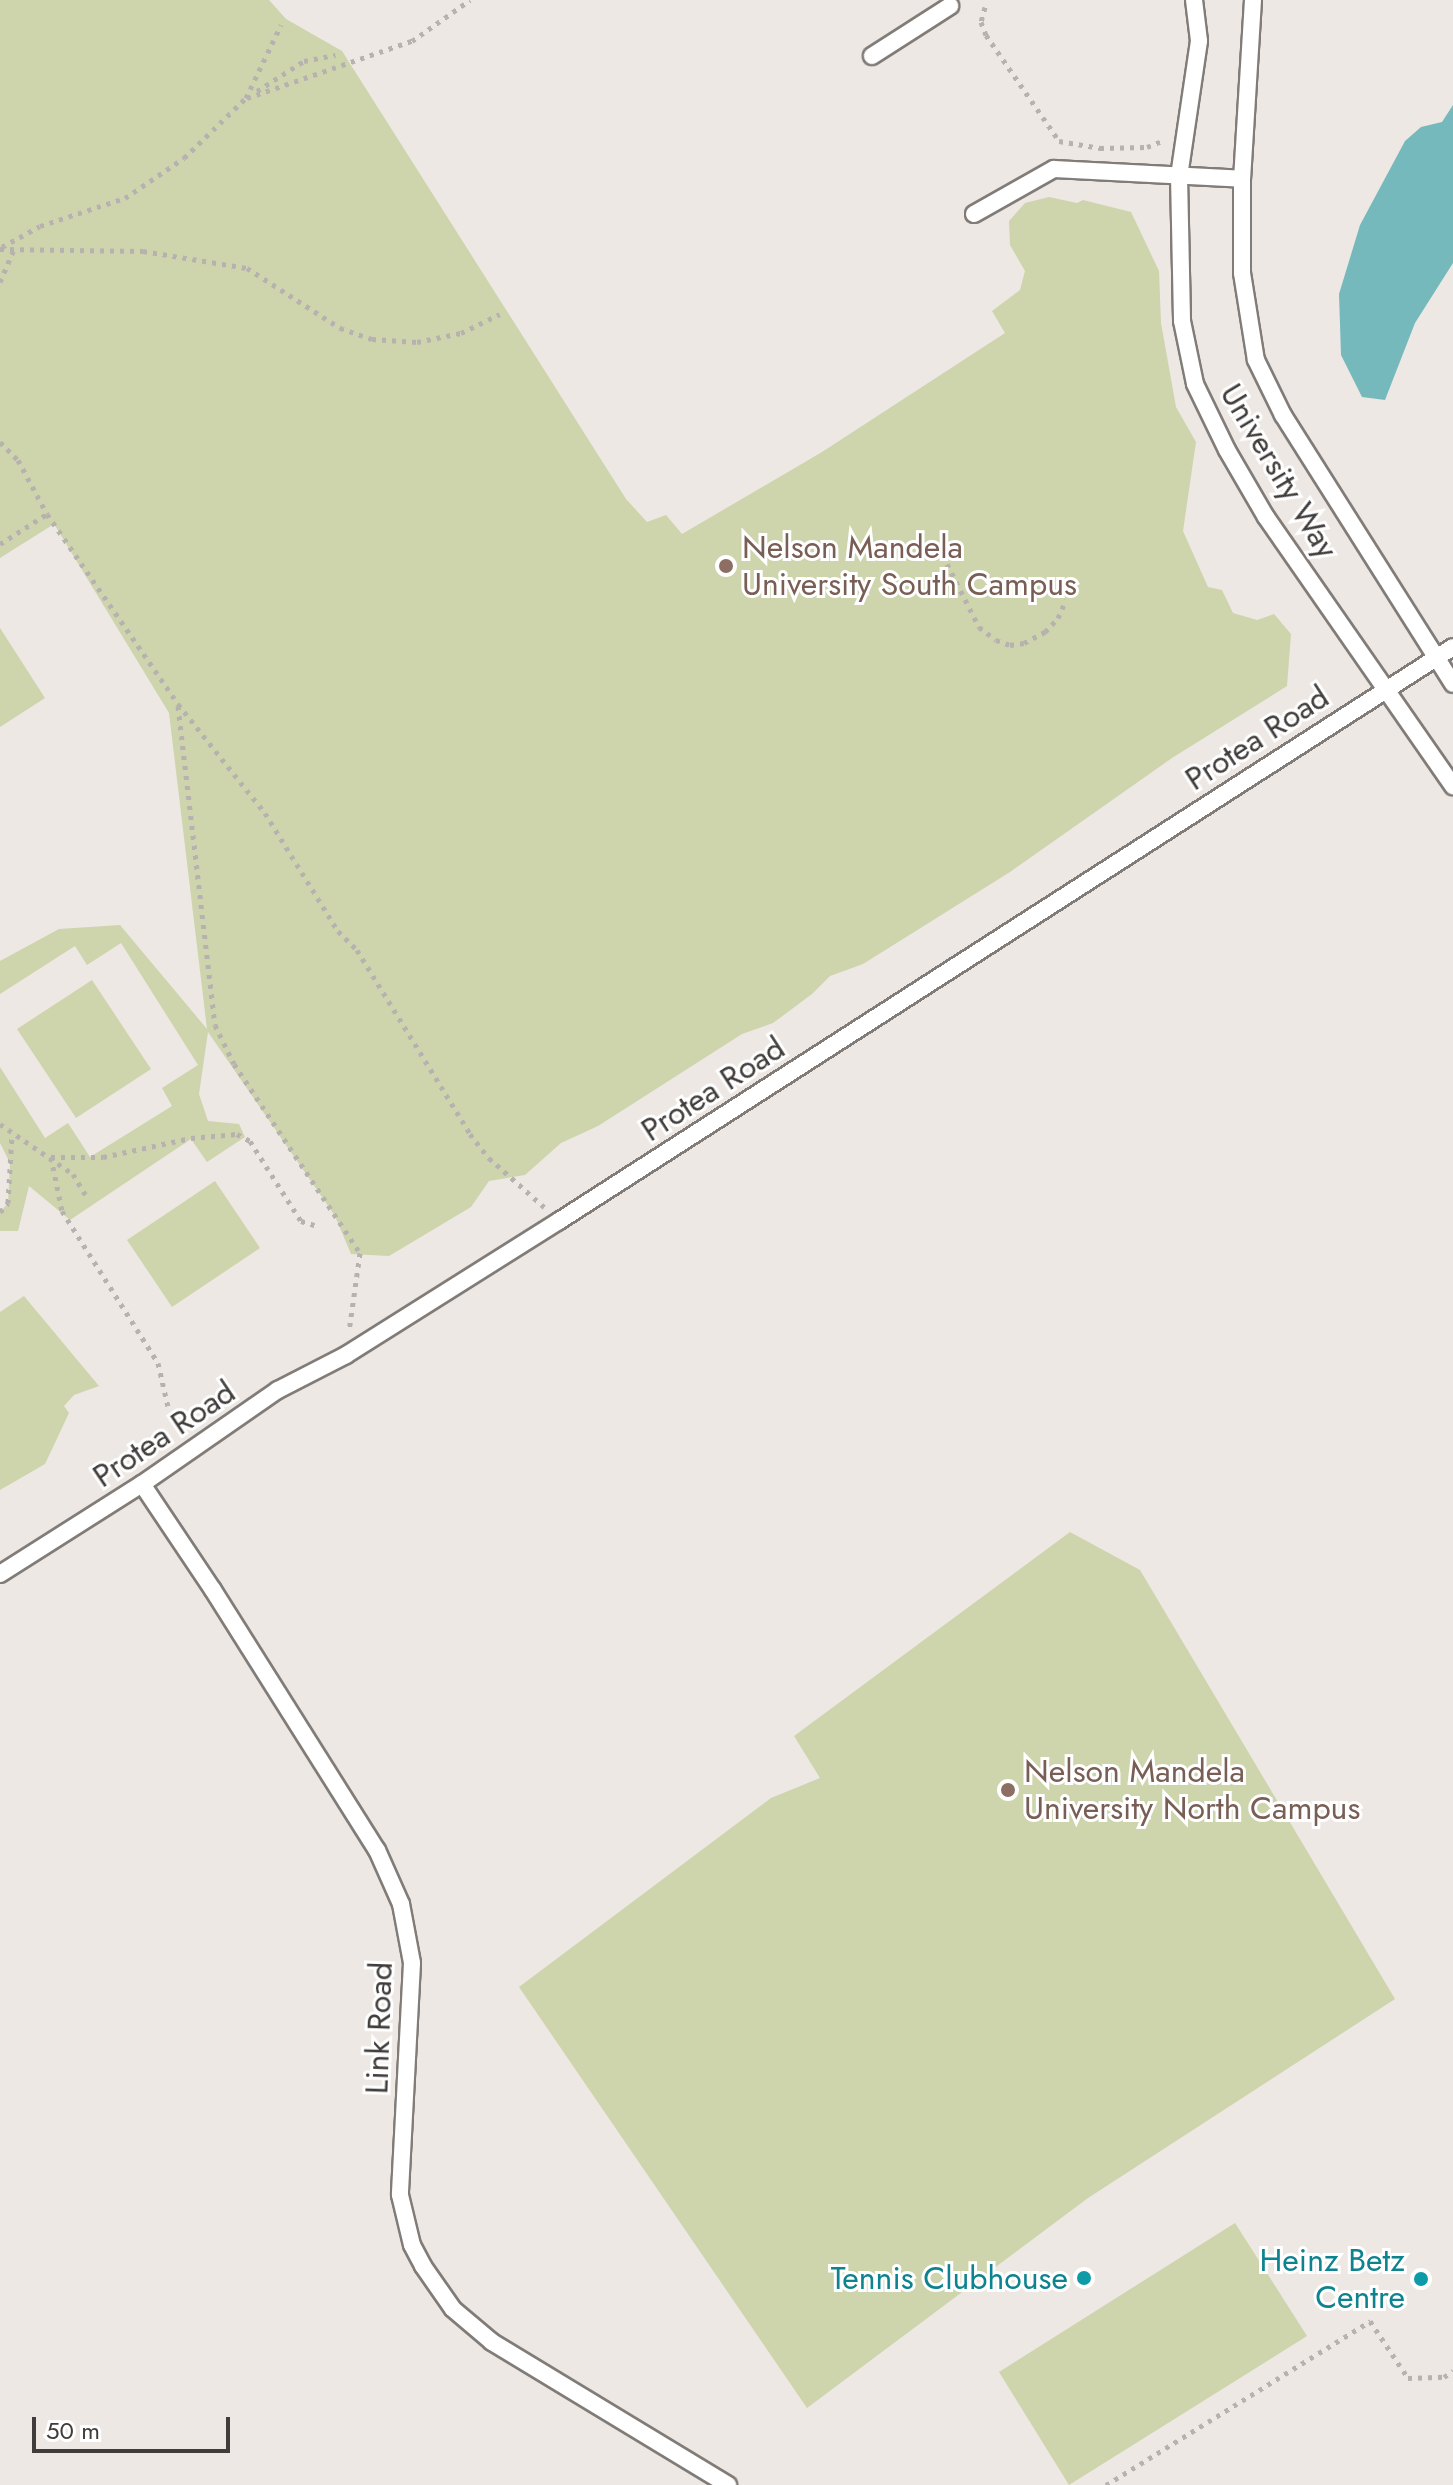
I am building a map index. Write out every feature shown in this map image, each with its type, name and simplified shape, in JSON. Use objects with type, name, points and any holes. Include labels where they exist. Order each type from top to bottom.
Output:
[{"type":"lane","name":"University Way","points":[[1194,0],[1199,41],[1179,176],[1182,321],[1195,384],[1227,450],[1266,517],[1453,786]]},
{"type":"lane","name":"University Way","points":[[1253,0],[1242,179],[1242,273],[1256,360],[1291,428],[1453,684]]},
{"type":"lane","points":[[872,56],[950,6]]},
{"type":"lane","points":[[974,214],[1054,169],[1242,179]]},
{"type":"lane","name":"Protea Road","points":[[0,1574],[142,1484],[278,1390],[346,1355],[559,1221],[1453,647]]},
{"type":"lane","name":"Link Road","points":[[142,1484],[221,1602],[377,1850],[401,1904],[412,1963],[400,2195],[412,2245],[423,2266],[453,2309],[492,2342],[728,2485]]},
{"type":"path","points":[[246,98],[412,41],[468,0]]},
{"type":"path","points":[[985,7],[981,22],[986,35],[1059,141],[1100,148],[1147,147],[1162,141]]},
{"type":"path","points":[[246,98],[281,25]]},
{"type":"path","points":[[0,248],[40,226],[125,198],[184,158],[246,98],[304,61],[335,55]]},
{"type":"path","points":[[0,248],[143,251],[247,268],[340,328],[372,339],[417,342],[461,333],[500,314]]},
{"type":"path","points":[[0,282],[14,249]]},
{"type":"path","points":[[0,442],[18,460],[47,514],[178,704],[265,813],[338,931],[357,950],[470,1134],[489,1158],[559,1221]]},
{"type":"path","points":[[0,544],[47,514]]},
{"type":"path","points":[[938,546],[979,627],[996,640],[1010,645],[1024,643],[1045,632],[1058,618],[1066,600]]},
{"type":"path","points":[[178,704],[215,1025],[234,1064],[360,1253],[346,1355]]},
{"type":"path","points":[[0,1124],[73,1174],[88,1199]]},
{"type":"path","points":[[0,1212],[8,1203],[12,1134]]},
{"type":"path","points":[[51,1157],[103,1157],[191,1138],[237,1134],[250,1141],[301,1221],[317,1226]]},
{"type":"path","points":[[51,1157],[62,1211],[158,1363],[169,1411]]},
{"type":"path","points":[[1106,2485],[1370,2321],[1408,2378],[1444,2377],[1453,2371]]},
{"type":"green space","points":[[0,0],[269,0],[286,19],[342,51],[626,499],[647,522],[666,515],[682,534],[822,452],[1005,333],[992,311],[1020,290],[1025,271],[1010,245],[1009,221],[1025,203],[1049,197],[1077,203],[1083,200],[1131,212],[1159,271],[1161,323],[1176,407],[1196,442],[1183,531],[1208,587],[1222,590],[1233,613],[1257,620],[1274,614],[1291,634],[1287,686],[1172,758],[1010,872],[863,964],[830,976],[812,994],[773,1023],[742,1034],[598,1126],[561,1143],[525,1175],[489,1181],[471,1207],[389,1256],[351,1254],[335,1216],[208,1032],[199,1094],[208,1121],[239,1124],[245,1137],[207,1162],[191,1139],[70,1220],[29,1186],[18,1231],[0,1231],[0,1212],[8,1203],[10,1163],[0,1143],[0,1067],[45,1138],[68,1123],[90,1157],[172,1106],[162,1088],[198,1065],[121,943],[87,965],[75,946],[0,994],[0,961],[59,929],[120,925],[207,1029],[169,713],[54,524],[0,558]]},
{"type":"green space","points":[[0,628],[45,698],[0,727]]},
{"type":"green space","points":[[92,980],[151,1069],[76,1118],[17,1029]]},
{"type":"green space","points":[[215,1181],[260,1248],[172,1307],[127,1240]]},
{"type":"green space","points":[[24,1296],[99,1386],[74,1395],[64,1406],[69,1413],[45,1464],[0,1490],[0,1312]]},
{"type":"green space","points":[[1070,1532],[1140,1570],[1395,1999],[1088,2198],[807,2408],[519,1987],[771,1798],[820,1778],[794,1736]]},
{"type":"green space","points":[[1235,2223],[1307,2336],[1069,2485],[999,2372]]},
{"type":"water","points":[[1453,105],[1453,263],[1415,323],[1385,400],[1362,397],[1341,355],[1339,294],[1360,225],[1405,141],[1421,127],[1442,122]]},
{"type":"place","name":"Nelson Mandela University South Campus","points":[[726,566]]},
{"type":"place","name":"Nelson Mandela University North Campus","points":[[1008,1790]]},
{"type":"place","name":"Tennis Clubhouse","points":[[1084,2278]]},
{"type":"place","name":"Heinz Betz Centre","points":[[1421,2279]]}]
